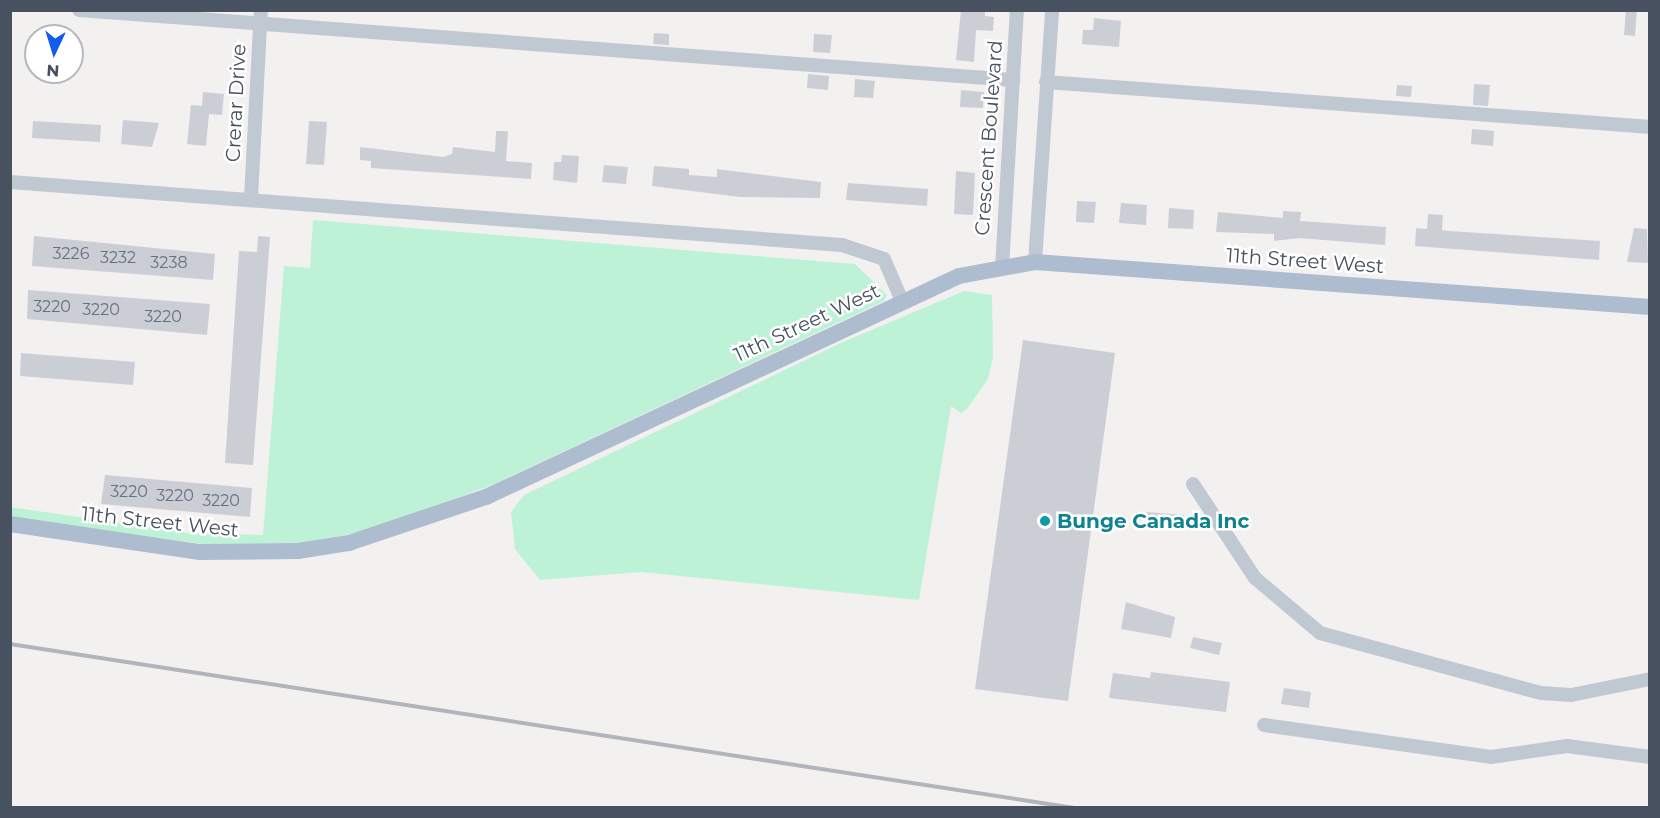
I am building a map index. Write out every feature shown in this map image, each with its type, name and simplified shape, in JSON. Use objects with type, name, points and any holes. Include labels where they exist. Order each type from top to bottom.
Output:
[{"type":"main road","name":"11th Street West","points":[[10,524],[200,552],[298,551],[349,543],[486,497],[959,276],[1035,262],[1650,307]]},
{"type":"street","points":[[79,10],[261,17],[1013,80]]},
{"type":"street","name":"Crescent Boulevard","points":[[1002,268],[1017,10]]},
{"type":"street","points":[[1035,262],[1052,10]]},
{"type":"street","name":"Crerar Drive","points":[[251,198],[261,17]]},
{"type":"street","points":[[1046,82],[1650,127]]},
{"type":"street","name":"11th Street West","points":[[10,182],[251,198],[842,245],[884,259],[902,301]]},
{"type":"street","points":[[1193,484],[1255,578],[1320,633],[1541,693],[1571,695],[1650,680]]},
{"type":"street","points":[[1264,725],[1491,757],[1567,746],[1650,757]]},
{"type":"green space","points":[[313,220],[855,264],[887,295],[884,301],[494,484],[373,530],[300,543],[218,546],[11,518],[10,507],[188,533],[263,535],[284,266],[310,268]]},
{"type":"green space","points":[[964,291],[992,295],[993,357],[988,379],[967,409],[961,413],[951,406],[919,600],[641,572],[540,580],[515,549],[511,512],[524,495],[843,342]]},
{"type":"building","points":[[961,10],[985,10],[985,16],[994,17],[993,31],[976,30],[974,62],[956,60]]},
{"type":"building","points":[[1626,10],[1637,10],[1635,36],[1624,35]]},
{"type":"building","points":[[1094,18],[1121,21],[1119,47],[1082,44],[1083,30],[1093,30]]},
{"type":"building","points":[[654,33],[669,34],[669,45],[653,44]]},
{"type":"building","points":[[814,34],[832,35],[830,53],[813,52]]},
{"type":"building","points":[[808,74],[829,76],[828,90],[807,88]]},
{"type":"building","points":[[855,79],[875,81],[873,98],[854,97]]},
{"type":"building","points":[[1474,84],[1490,85],[1488,106],[1473,105]]},
{"type":"building","points":[[1397,85],[1412,86],[1411,97],[1396,96]]},
{"type":"building","points":[[961,90],[984,92],[983,108],[960,107]]},
{"type":"building","points":[[203,92],[224,94],[222,115],[209,114],[206,146],[187,144],[191,105],[202,106]]},
{"type":"building","points":[[123,120],[159,123],[152,147],[121,144]]},
{"type":"building","points":[[33,121],[101,125],[100,142],[32,138]]},
{"type":"building","points":[[309,121],[327,122],[324,165],[306,164]]},
{"type":"building","points":[[1472,129],[1494,131],[1493,146],[1471,144]]},
{"type":"building","points":[[496,131],[508,131],[506,161],[532,163],[531,179],[371,168],[371,161],[360,160],[360,147],[443,157],[452,154],[453,147],[495,152]]},
{"type":"building","points":[[562,155],[579,156],[577,183],[553,180],[554,162],[561,162]]},
{"type":"building","points":[[604,165],[628,167],[626,184],[602,182]]},
{"type":"building","points":[[654,166],[689,169],[689,175],[717,177],[717,169],[821,182],[820,198],[740,197],[652,186]]},
{"type":"building","points":[[956,171],[975,173],[973,215],[954,214]]},
{"type":"building","points":[[848,183],[928,189],[927,206],[846,200]]},
{"type":"building","points":[[1077,201],[1096,202],[1094,223],[1076,222]]},
{"type":"building","points":[[1121,203],[1147,205],[1146,225],[1119,223]]},
{"type":"building","points":[[1169,208],[1194,210],[1193,229],[1168,228]]},
{"type":"building","points":[[1283,211],[1301,212],[1300,221],[1386,227],[1385,245],[1299,238],[1274,241],[1274,234],[1216,232],[1218,212],[1283,218]]},
{"type":"building","points":[[1428,214],[1443,215],[1442,230],[1600,241],[1599,260],[1415,246],[1416,228],[1427,229]]},
{"type":"building","points":[[1634,228],[1647,229],[1648,263],[1627,262]]},
{"type":"building","points":[[34,236],[215,254],[213,280],[32,266]]},
{"type":"building","points":[[258,236],[270,237],[253,465],[225,463],[239,251],[257,252]]},
{"type":"building","points":[[28,290],[210,304],[207,335],[27,319]]},
{"type":"building","name":"Bunge Canada Inc","points":[[1023,340],[1115,353],[1068,701],[975,689]]},
{"type":"building","points":[[21,353],[135,362],[133,385],[20,376]]},
{"type":"building","points":[[105,475],[252,488],[250,517],[101,504]]},
{"type":"building","points":[[1147,512],[1184,515],[1183,528],[1146,525]]},
{"type":"building","points":[[1126,602],[1175,617],[1171,638],[1121,629]]},
{"type":"building","points":[[1193,637],[1222,643],[1219,655],[1190,648]]},
{"type":"building","points":[[1151,672],[1230,682],[1226,712],[1109,698],[1113,673],[1150,678]]},
{"type":"building","points":[[1284,688],[1311,692],[1309,708],[1281,704]]},
{"type":"railway","points":[[10,644],[1074,808]]},
{"type":"place","name":"Bunge Canada Inc","points":[[1045,521]]}]
